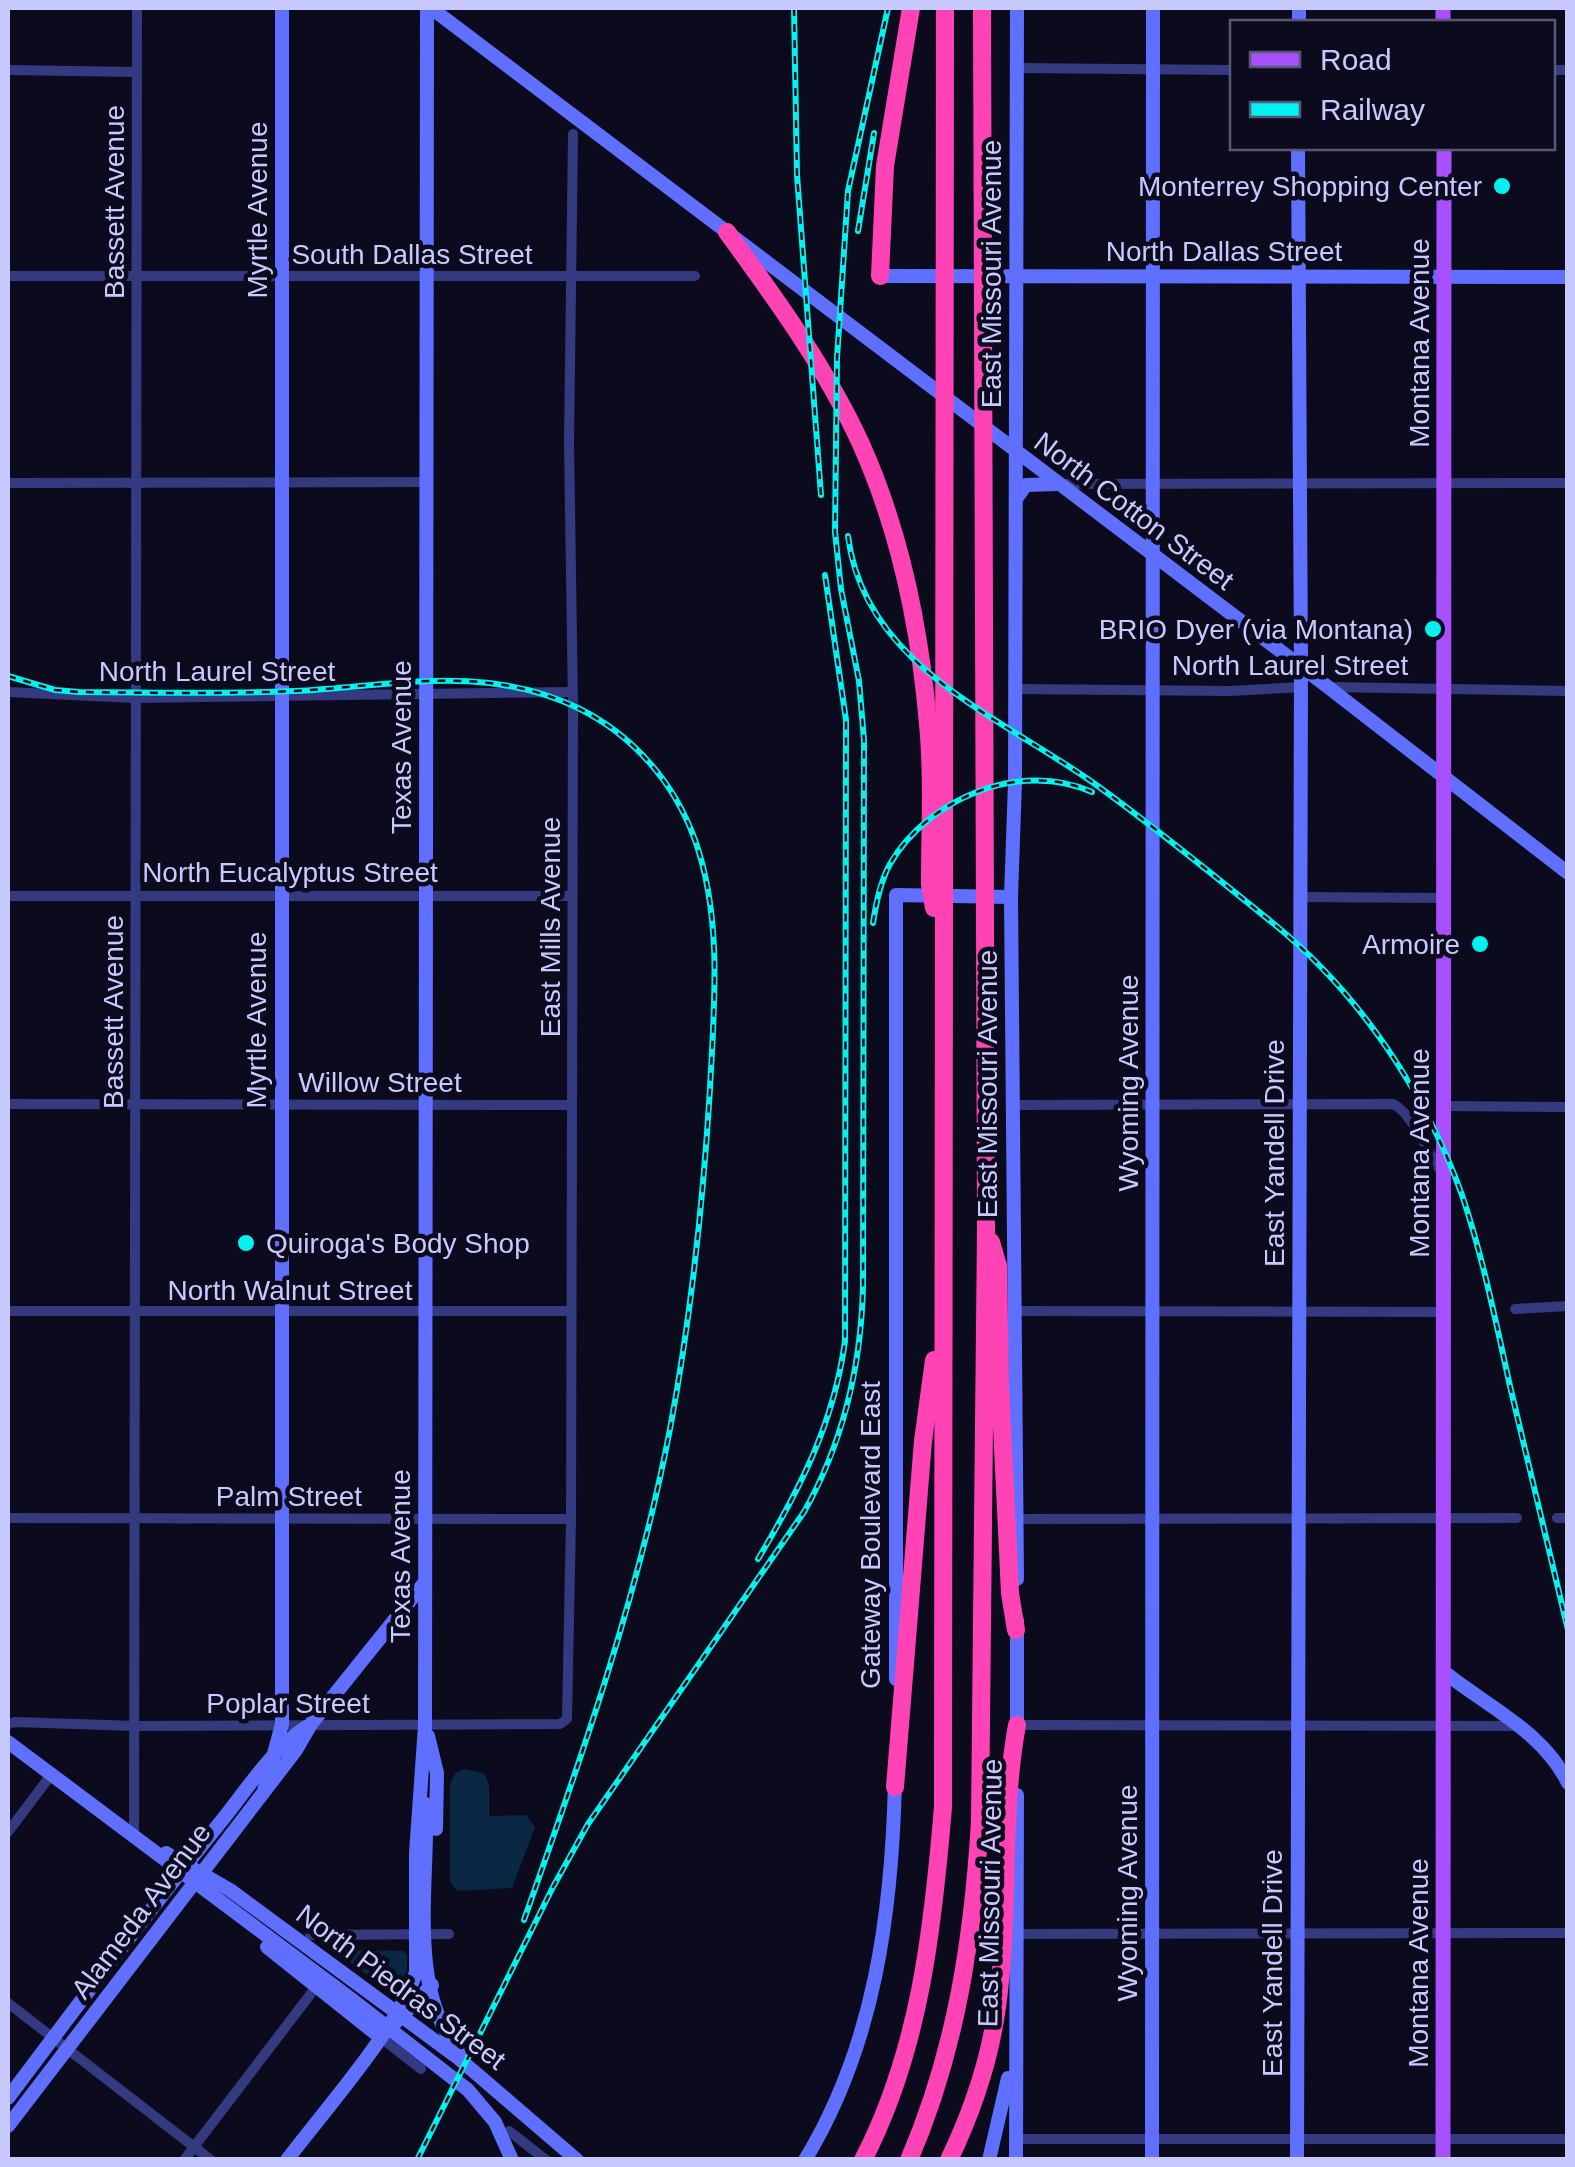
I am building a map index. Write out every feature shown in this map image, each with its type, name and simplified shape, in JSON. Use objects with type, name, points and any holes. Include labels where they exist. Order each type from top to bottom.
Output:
[{"type":"highway","points":[[880,276],[884,180],[911,8]]},
{"type":"highway","points":[[863,2160],[899,2073],[911,2032],[931,1938],[943,1807],[945,8]]},
{"type":"highway","points":[[909,2160],[926,2122],[959,2007],[974,1911],[980,1821],[986,1228],[982,8]]},
{"type":"highway","points":[[726,232],[827,378],[861,445],[902,566],[922,660],[929,729],[930,884],[942,958]]},
{"type":"highway","points":[[986,1228],[998,1266],[1010,1593],[1016,1630]]},
{"type":"highway","points":[[895,1787],[923,1442],[944,1290]]},
{"type":"highway","points":[[949,2160],[982,2073],[997,2009],[1009,1768],[1017,1724]]},
{"type":"main road","name":"Myrtle Avenue","points":[[264,1791],[282,1724],[282,8]]},
{"type":"main road","name":"North Cotton Street","points":[[429,8],[1568,873]]},
{"type":"main road","name":"Texas Avenue","points":[[380,2037],[415,1977],[419,1773],[425,1726],[429,8]]},
{"type":"main road","name":"East Missouri Avenue","points":[[1016,2160],[1018,1519],[1011,898],[1017,8]]},
{"type":"main road","name":"Wyoming Avenue","points":[[1152,2160],[1153,8]]},
{"type":"main road","name":"East Yandell Drive","points":[[1297,2160],[1301,687],[1298,150]]},
{"type":"main road","name":"Montana Avenue","points":[[1443,2160],[1444,150]]},
{"type":"main road","name":"North Dallas Street","points":[[880,276],[1568,277]]},
{"type":"main road","points":[[1016,500],[1026,485],[1057,484]]},
{"type":"main road","name":"North Laurel Street","points":[[1301,687],[1328,688]]},
{"type":"main road","name":"Gateway Boulevard East","points":[[805,2160],[844,2085],[874,1992],[895,1787],[896,895],[1011,898]]},
{"type":"main road","name":"Alameda Avenue","points":[[8,2126],[311,1724],[424,1582]]},
{"type":"main road","points":[[1443,1671],[1545,1747],[1568,1783]]},
{"type":"main road","name":"Alameda Avenue","points":[[8,2098],[276,1754],[292,1736],[311,1724]]},
{"type":"main road","name":"Texas Avenue","points":[[380,2037],[432,1986],[442,1934],[437,1773],[425,1726]]},
{"type":"main road","points":[[425,1726],[425,1965],[429,1994],[445,2034],[482,2076]]},
{"type":"main road","name":"North Piedras Street","points":[[8,1742],[134,1836],[482,2076],[577,2160]]},
{"type":"main road","name":"North Piedras Street","points":[[198,1877],[218,1908],[380,2037]]},
{"type":"main road","name":"North Piedras Street","points":[[354,1991],[468,2090],[495,2122],[512,2160]]},
{"type":"main road","points":[[287,2160],[380,2037]]},
{"type":"main road","points":[[988,2160],[1003,2110],[1014,2042]]},
{"type":"street","name":"Bassett Avenue","points":[[134,1836],[137,8]]},
{"type":"street","points":[[1017,68],[1230,70]]},
{"type":"street","points":[[8,70],[137,72]]},
{"type":"street","name":"East Mills Avenue","points":[[567,1719],[572,1519],[573,134]]},
{"type":"street","name":"South Dallas Street","points":[[8,276],[696,276]]},
{"type":"street","points":[[8,482],[427,482]]},
{"type":"street","points":[[1057,484],[1568,483]]},
{"type":"street","name":"North Laurel Street","points":[[1014,690],[1301,687]]},
{"type":"street","name":"North Laurel Street","points":[[1328,688],[1568,692]]},
{"type":"street","name":"North Laurel Street","points":[[8,692],[135,698],[571,692]]},
{"type":"street","name":"North Eucalyptus Street","points":[[8,896],[572,896]]},
{"type":"street","points":[[1299,897],[1444,898]]},
{"type":"street","name":"Willow Street","points":[[8,1104],[572,1104]]},
{"type":"street","points":[[1014,1105],[1393,1104],[1399,1106],[1444,1174]]},
{"type":"street","points":[[1445,1106],[1568,1107]]},
{"type":"street","points":[[1515,1309],[1568,1306]]},
{"type":"street","name":"North Walnut Street","points":[[8,1311],[572,1311]]},
{"type":"street","points":[[1013,1311],[1443,1312]]},
{"type":"street","name":"Palm Street","points":[[8,1518],[572,1519]]},
{"type":"street","points":[[1018,1519],[1517,1518]]},
{"type":"street","name":"Poplar Street","points":[[8,1724],[425,1726],[560,1724],[567,1719]]},
{"type":"street","points":[[1017,1724],[1518,1726]]},
{"type":"street","points":[[8,1832],[51,1775]]},
{"type":"street","points":[[1016,1934],[1568,1933]]},
{"type":"street","points":[[310,1936],[442,1934]]},
{"type":"street","points":[[184,2160],[316,1988]]},
{"type":"street","points":[[8,2003],[211,2160]]},
{"type":"street","name":"North Piedras Street","points":[[380,2037],[420,2069]]},
{"type":"street","points":[[509,2131],[546,2160]]},
{"type":"street","points":[[1017,2139],[1568,2140]]},
{"type":"water","points":[[465,1769],[484,1773],[489,1785],[489,1816],[526,1815],[535,1827],[512,1888],[458,1891],[450,1882],[450,1784],[455,1773]]},
{"type":"water","points":[[349,1950],[403,1951],[407,1955],[407,1971],[399,1986],[385,1979],[375,1981],[346,1959]]},
{"type":"railway","points":[[794,8],[797,175],[821,495]]},
{"type":"railway","points":[[417,2160],[588,1824],[804,1512],[830,1458],[848,1403],[859,1346],[863,1287],[864,740],[859,681],[841,589],[835,532],[837,358],[848,191],[888,8]]},
{"type":"railway","points":[[858,231],[874,133]]},
{"type":"railway","points":[[848,536],[859,581],[880,620],[908,654],[942,684],[1095,784],[1274,924],[1334,981],[1386,1047],[1429,1119],[1470,1218],[1568,1630]]},
{"type":"railway","points":[[758,1559],[788,1507],[824,1428],[845,1341],[846,720],[825,575]]},
{"type":"railway","points":[[8,676],[55,690],[79,692],[268,692],[438,681],[508,686],[543,694],[598,719],[634,746],[676,799],[695,840],[710,901],[714,995],[700,1217],[677,1387],[657,1492],[625,1616],[524,1920]]},
{"type":"railway","points":[[873,923],[890,864],[928,820],[952,804],[979,791],[1036,780],[1092,792]]},
{"type":"place","name":"Monterrey Shopping Center","points":[[1502,186]]},
{"type":"place","name":"BRIO Dyer (via Montana)","points":[[1433,629]]},
{"type":"place","name":"Armoire","points":[[1480,944]]},
{"type":"place","name":"Quiroga's Body Shop","points":[[246,1243]]}]
